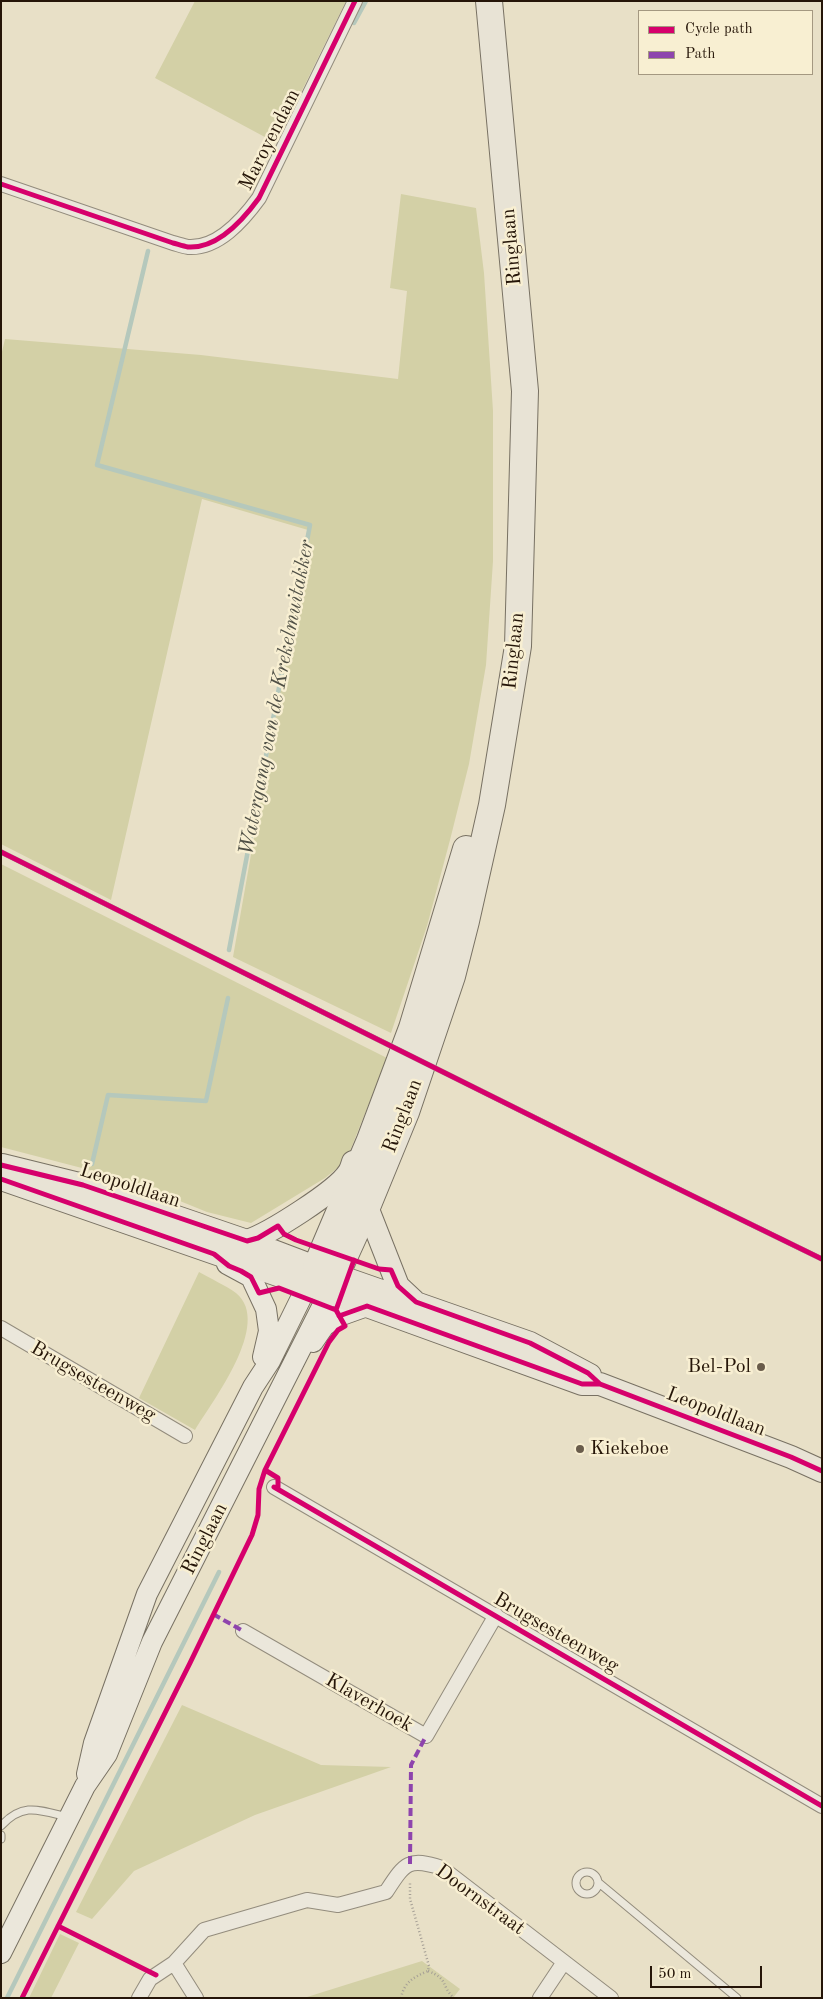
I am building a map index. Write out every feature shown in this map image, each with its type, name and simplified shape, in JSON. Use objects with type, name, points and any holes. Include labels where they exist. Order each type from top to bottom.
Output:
[{"type":"highway","name":"Ringlaan","points":[[322,1280],[370,1140],[412,1028],[462,865],[476,803],[502,651],[509,386],[472,1]]},
{"type":"highway","name":"Ringlaan","points":[[322,1280],[367,1207],[419,1078],[447,992],[461,941],[492,805],[518,646],[525,391],[489,1]]},
{"type":"main road","points":[[247,1241],[271,1230],[338,1185],[349,1172],[358,1148],[370,1140]]},
{"type":"main road","name":"Leopoldlaan","points":[[1,1165],[83,1184],[247,1241],[367,1306],[582,1384],[600,1384],[822,1470]]},
{"type":"main road","name":"Leopoldlaan","points":[[1,1180],[214,1254],[416,1302],[530,1343],[588,1373],[600,1384]]},
{"type":"main road","points":[[367,1207],[398,1286],[416,1302]]},
{"type":"main road","points":[[214,1254],[229,1266],[241,1271],[250,1278],[266,1309],[269,1332],[264,1356],[253,1387]]},
{"type":"main road","name":"Ringlaan","points":[[1,1953],[85,1786],[107,1754],[152,1642],[297,1357],[322,1280]]},
{"type":"main road","name":"Ringlaan","points":[[85,1786],[94,1742],[148,1594],[253,1387],[322,1280]]},
{"type":"main road","points":[[297,1357],[314,1341],[324,1326],[339,1316],[367,1306]]},
{"type":"street","name":"Maroyendam","points":[[1,184],[188,247],[204,244],[221,237],[241,221],[259,198],[355,1]]},
{"type":"street","name":"Brugsesteenweg","points":[[1,1328],[185,1436]]},
{"type":"street","name":"Brugsesteenweg","points":[[274,1487],[822,1806]]},
{"type":"street","name":"Klaverhoek","points":[[243,1631],[426,1736],[496,1615]]},
{"type":"street","name":"Doornstraat","points":[[139,1998],[150,1979],[174,1963],[204,1930],[307,1900],[338,1905],[386,1892],[398,1873],[410,1864],[420,1862],[442,1868],[611,1998]]},
{"type":"street","points":[[540,1998],[564,1962]]},
{"type":"street","points":[[174,1963],[196,1998]]},
{"type":"lane","points":[[1,1826],[10,1816],[24,1810],[41,1810],[70,1817]]},
{"type":"lane","points":[[599,1884],[737,1998]]},
{"type":"path","points":[[410,1864],[410,1899],[429,1966],[428,1971]]},
{"type":"path","points":[[401,1998],[402,1991],[408,1982],[428,1971],[437,1974],[446,1983],[449,1993],[454,1997]]},
{"type":"shaded area","points":[[195,1],[346,1],[276,143],[155,78]]},
{"type":"shaded area","points":[[401,194],[476,208],[484,273],[493,411],[493,561],[486,665],[469,764],[427,926],[391,1033],[233,957],[308,530],[202,499],[111,900],[1,844],[1,356],[5,339],[201,355],[398,379],[407,291],[390,288]]},
{"type":"shaded area","points":[[1,864],[387,1058],[346,1161],[325,1178],[251,1223],[207,1212],[128,1180],[1,1147]]},
{"type":"shaded area","points":[[199,1272],[236,1293],[246,1306],[248,1323],[244,1342],[236,1362],[195,1430],[139,1398]]},
{"type":"shaded area","points":[[182,1705],[321,1765],[391,1767],[255,1815],[134,1871],[92,1919],[76,1912]]},
{"type":"shaded area","points":[[60,1934],[79,1943],[51,1998],[29,1998]]},
{"type":"shaded area","points":[[422,1961],[460,1989],[453,1998],[307,1997]]},
{"type":"waterway","name":"Watergang van de Krekelmuitakker","points":[[354,23],[366,1]]},
{"type":"waterway","name":"Watergang van de Krekelmuitakker","points":[[148,251],[97,465],[310,525],[229,950]]},
{"type":"waterway","points":[[92,1164],[108,1095],[206,1101],[228,998]]},
{"type":"waterway","points":[[7,1998],[219,1572]]},
{"type":"railway","points":[[1,852],[822,1259]]},
{"type":"marked path","points":[[213,1614],[243,1631]]},
{"type":"marked path","points":[[410,1864],[411,1765],[426,1736]]},
{"type":"cycle path","points":[[1,184],[173,243],[188,247],[210,243],[229,232],[259,198],[355,1]]},
{"type":"cycle path","points":[[1,852],[822,1259]]},
{"type":"cycle path","points":[[1,1165],[83,1185],[247,1241],[258,1238],[278,1226],[284,1234],[296,1240],[379,1269],[391,1270],[398,1286],[416,1302],[530,1343],[588,1373],[600,1384]]},
{"type":"cycle path","points":[[1,1179],[214,1254],[229,1266],[251,1277],[259,1293],[279,1288],[336,1310]]},
{"type":"cycle path","points":[[278,1489],[278,1478],[265,1470],[329,1342],[338,1330],[345,1326],[336,1310],[354,1260]]},
{"type":"cycle path","points":[[339,1316],[367,1306],[582,1384],[600,1384],[791,1457],[822,1471]]},
{"type":"cycle path","points":[[22,1998],[252,1535],[258,1515],[259,1489],[265,1470]]},
{"type":"cycle path","points":[[274,1487],[822,1806]]},
{"type":"cycle path","points":[[58,1926],[156,1975]]},
{"type":"place","name":"Bel-Pol","points":[[761,1367]]},
{"type":"place","name":"Kiekeboe","points":[[580,1449]]}]
